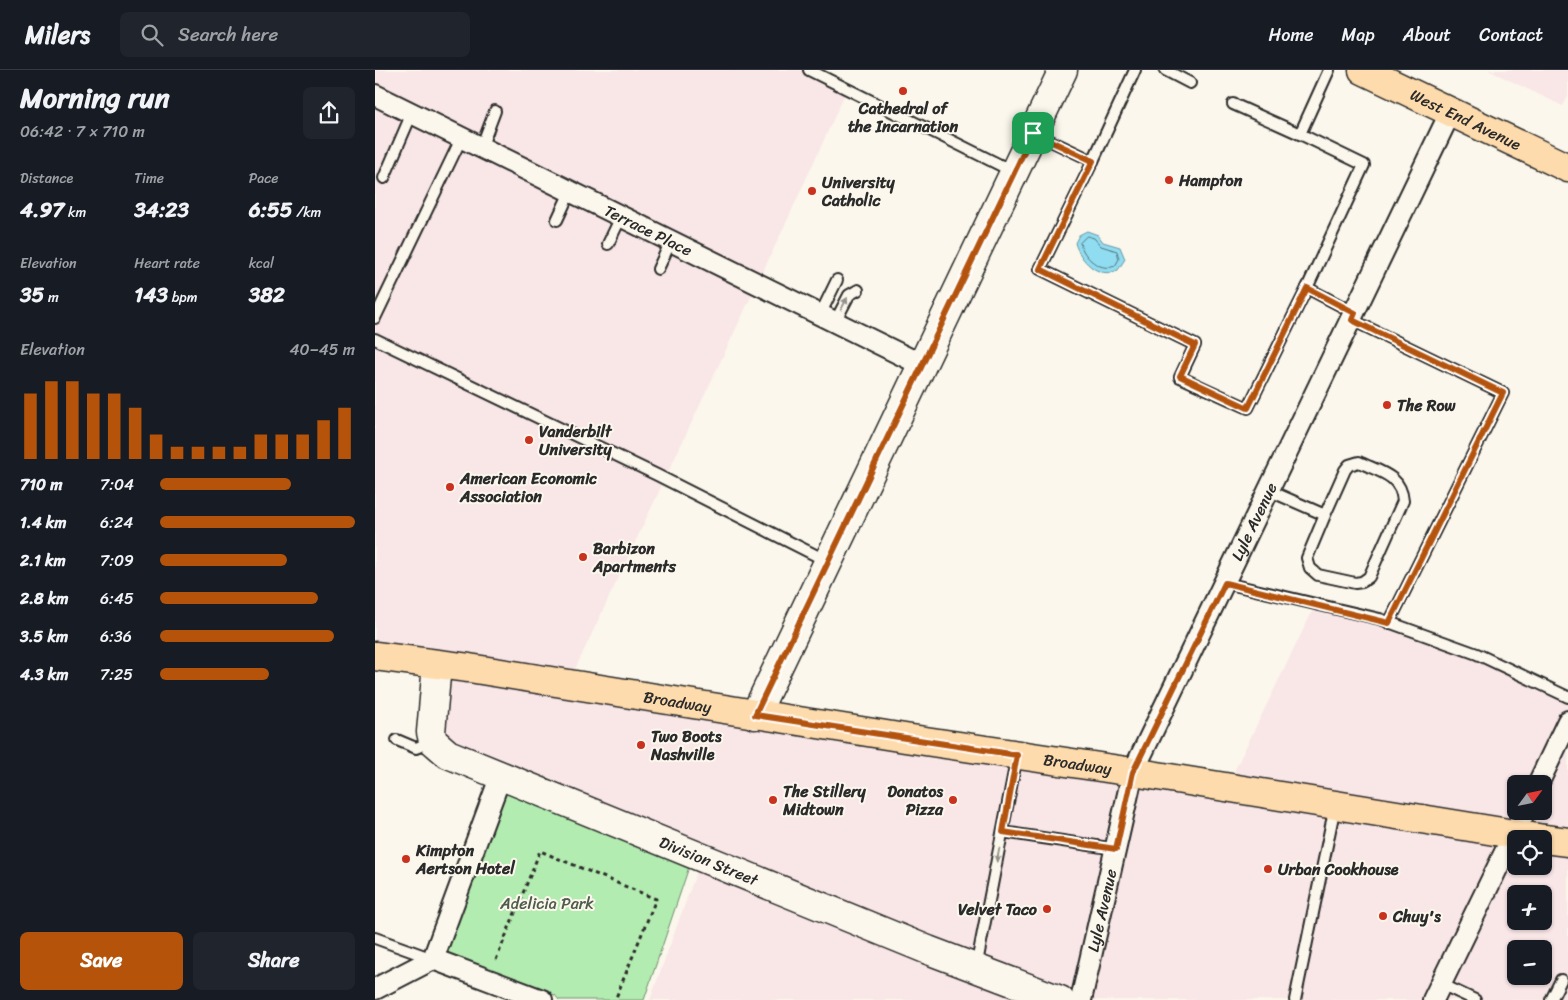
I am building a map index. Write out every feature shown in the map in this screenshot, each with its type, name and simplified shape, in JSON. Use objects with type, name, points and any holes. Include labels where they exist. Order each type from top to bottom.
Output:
[{"type":"main road","points":[[755,715],[1063,70]]},
{"type":"main road","name":"West End Avenue","points":[[1363,70],[1568,168]]},
{"type":"main road","name":"Broadway","points":[[375,656],[1133,772],[1335,806],[1519,823],[1530,830]]},
{"type":"main road","points":[[433,741],[431,710],[437,665]]},
{"type":"main road","name":"Division Street","points":[[433,741],[448,754],[976,968],[1060,1000]]},
{"type":"main road","name":"Broadway","points":[[1552,840],[1568,842]]},
{"type":"street","name":"Terrace Place","points":[[375,95],[922,365]]},
{"type":"street","name":"Lyle Avenue","points":[[1081,1000],[1133,772],[1354,317],[1450,113]]},
{"type":"street","points":[[1542,775],[1568,721]]},
{"type":"street","points":[[375,989],[433,959],[501,775]]},
{"type":"street","points":[[1437,992],[1519,823]]},
{"type":"street","points":[[433,959],[542,1000]]},
{"type":"lane","points":[[809,70],[1015,172]]},
{"type":"lane","points":[[1135,70],[1040,269],[1195,345],[1180,376],[1248,408],[1307,288],[1364,165],[1233,104]]},
{"type":"lane","points":[[1165,70],[1190,83]]},
{"type":"lane","points":[[1300,134],[1329,70]]},
{"type":"lane","points":[[481,148],[495,111]]},
{"type":"lane","points":[[384,178],[412,114]]},
{"type":"lane","points":[[1033,133],[1093,161]]},
{"type":"lane","points":[[375,318],[461,139]]},
{"type":"lane","points":[[557,220],[570,192]]},
{"type":"lane","points":[[608,244],[621,216]]},
{"type":"lane","points":[[658,268],[671,241]]},
{"type":"lane","points":[[827,318],[837,280]]},
{"type":"lane","points":[[1307,288],[1354,317],[1503,393],[1389,623]]},
{"type":"lane","points":[[827,318],[849,296],[858,290]]},
{"type":"lane","points":[[375,339],[829,561]]},
{"type":"lane","points":[[1359,462],[1394,478],[1402,490],[1403,502],[1369,578],[1362,582],[1355,583],[1318,575],[1311,568],[1307,558],[1325,515],[1349,465],[1359,462]]},
{"type":"lane","points":[[1270,490],[1325,515]]},
{"type":"lane","points":[[1225,583],[1389,623],[1477,654],[1568,697]]},
{"type":"lane","points":[[397,740],[416,748],[433,741]]},
{"type":"lane","points":[[976,968],[1017,755]]},
{"type":"lane","points":[[1295,1000],[1335,806]]},
{"type":"lane","points":[[1003,832],[1116,849]]},
{"type":"lane","points":[[375,938],[433,959]]},
{"type":"lane","points":[[1551,1000],[1561,980]]},
{"type":"lane","points":[[1437,992],[1475,1000]]},
{"type":"path","points":[[488,980],[539,851],[657,899],[615,1000]]},
{"type":"shaded area","points":[[375,70],[810,70],[847,89],[791,212],[568,684],[1226,788],[1316,604],[1380,619],[1568,697],[1568,1000],[650,1000],[702,857],[440,748],[437,665],[375,652]]},
{"type":"shaded area","points":[[1488,70],[1568,70],[1568,96],[1563,106]]},
{"type":"green space","name":"Adelicia Park","points":[[496,789],[689,867],[644,1000],[559,1000],[555,995],[433,959]]},
{"type":"water","points":[[1087,231],[1098,235],[1103,242],[1120,247],[1125,259],[1118,270],[1104,272],[1097,270],[1091,267],[1081,256],[1075,243],[1079,235]]},
{"type":"place","name":"Cathedral of the Incarnation","points":[[903,91]]},
{"type":"place","name":"Hampton","points":[[1169,180]]},
{"type":"place","name":"University Catholic","points":[[812,191]]},
{"type":"place","name":"The Row","points":[[1387,405]]},
{"type":"place","name":"Vanderbilt University","points":[[529,440]]},
{"type":"place","name":"American Economic Association","points":[[450,487]]},
{"type":"place","name":"Barbizon Apartments","points":[[583,557]]},
{"type":"place","name":"Two Boots Nashville","points":[[641,745]]},
{"type":"place","name":"The Stillery Midtown","points":[[773,800]]},
{"type":"place","name":"Donatos Pizza","points":[[953,800]]},
{"type":"place","name":"Kimpton Aertson Hotel","points":[[406,859]]},
{"type":"place","name":"Urban Cookhouse","points":[[1268,869]]},
{"type":"place","name":"Velvet Taco","points":[[1047,909]]},
{"type":"place","name":"Chuy's","points":[[1383,916]]},
{"type":"route","points":[[1033,133],[1093,161],[1040,269],[1195,345],[1180,376],[1248,408],[1307,288],[1341,304],[1355,313],[1352,320],[1503,393],[1389,623],[1380,619],[1225,583],[1133,772],[1116,849],[1003,832],[1017,755],[755,715],[1033,133]]}]
